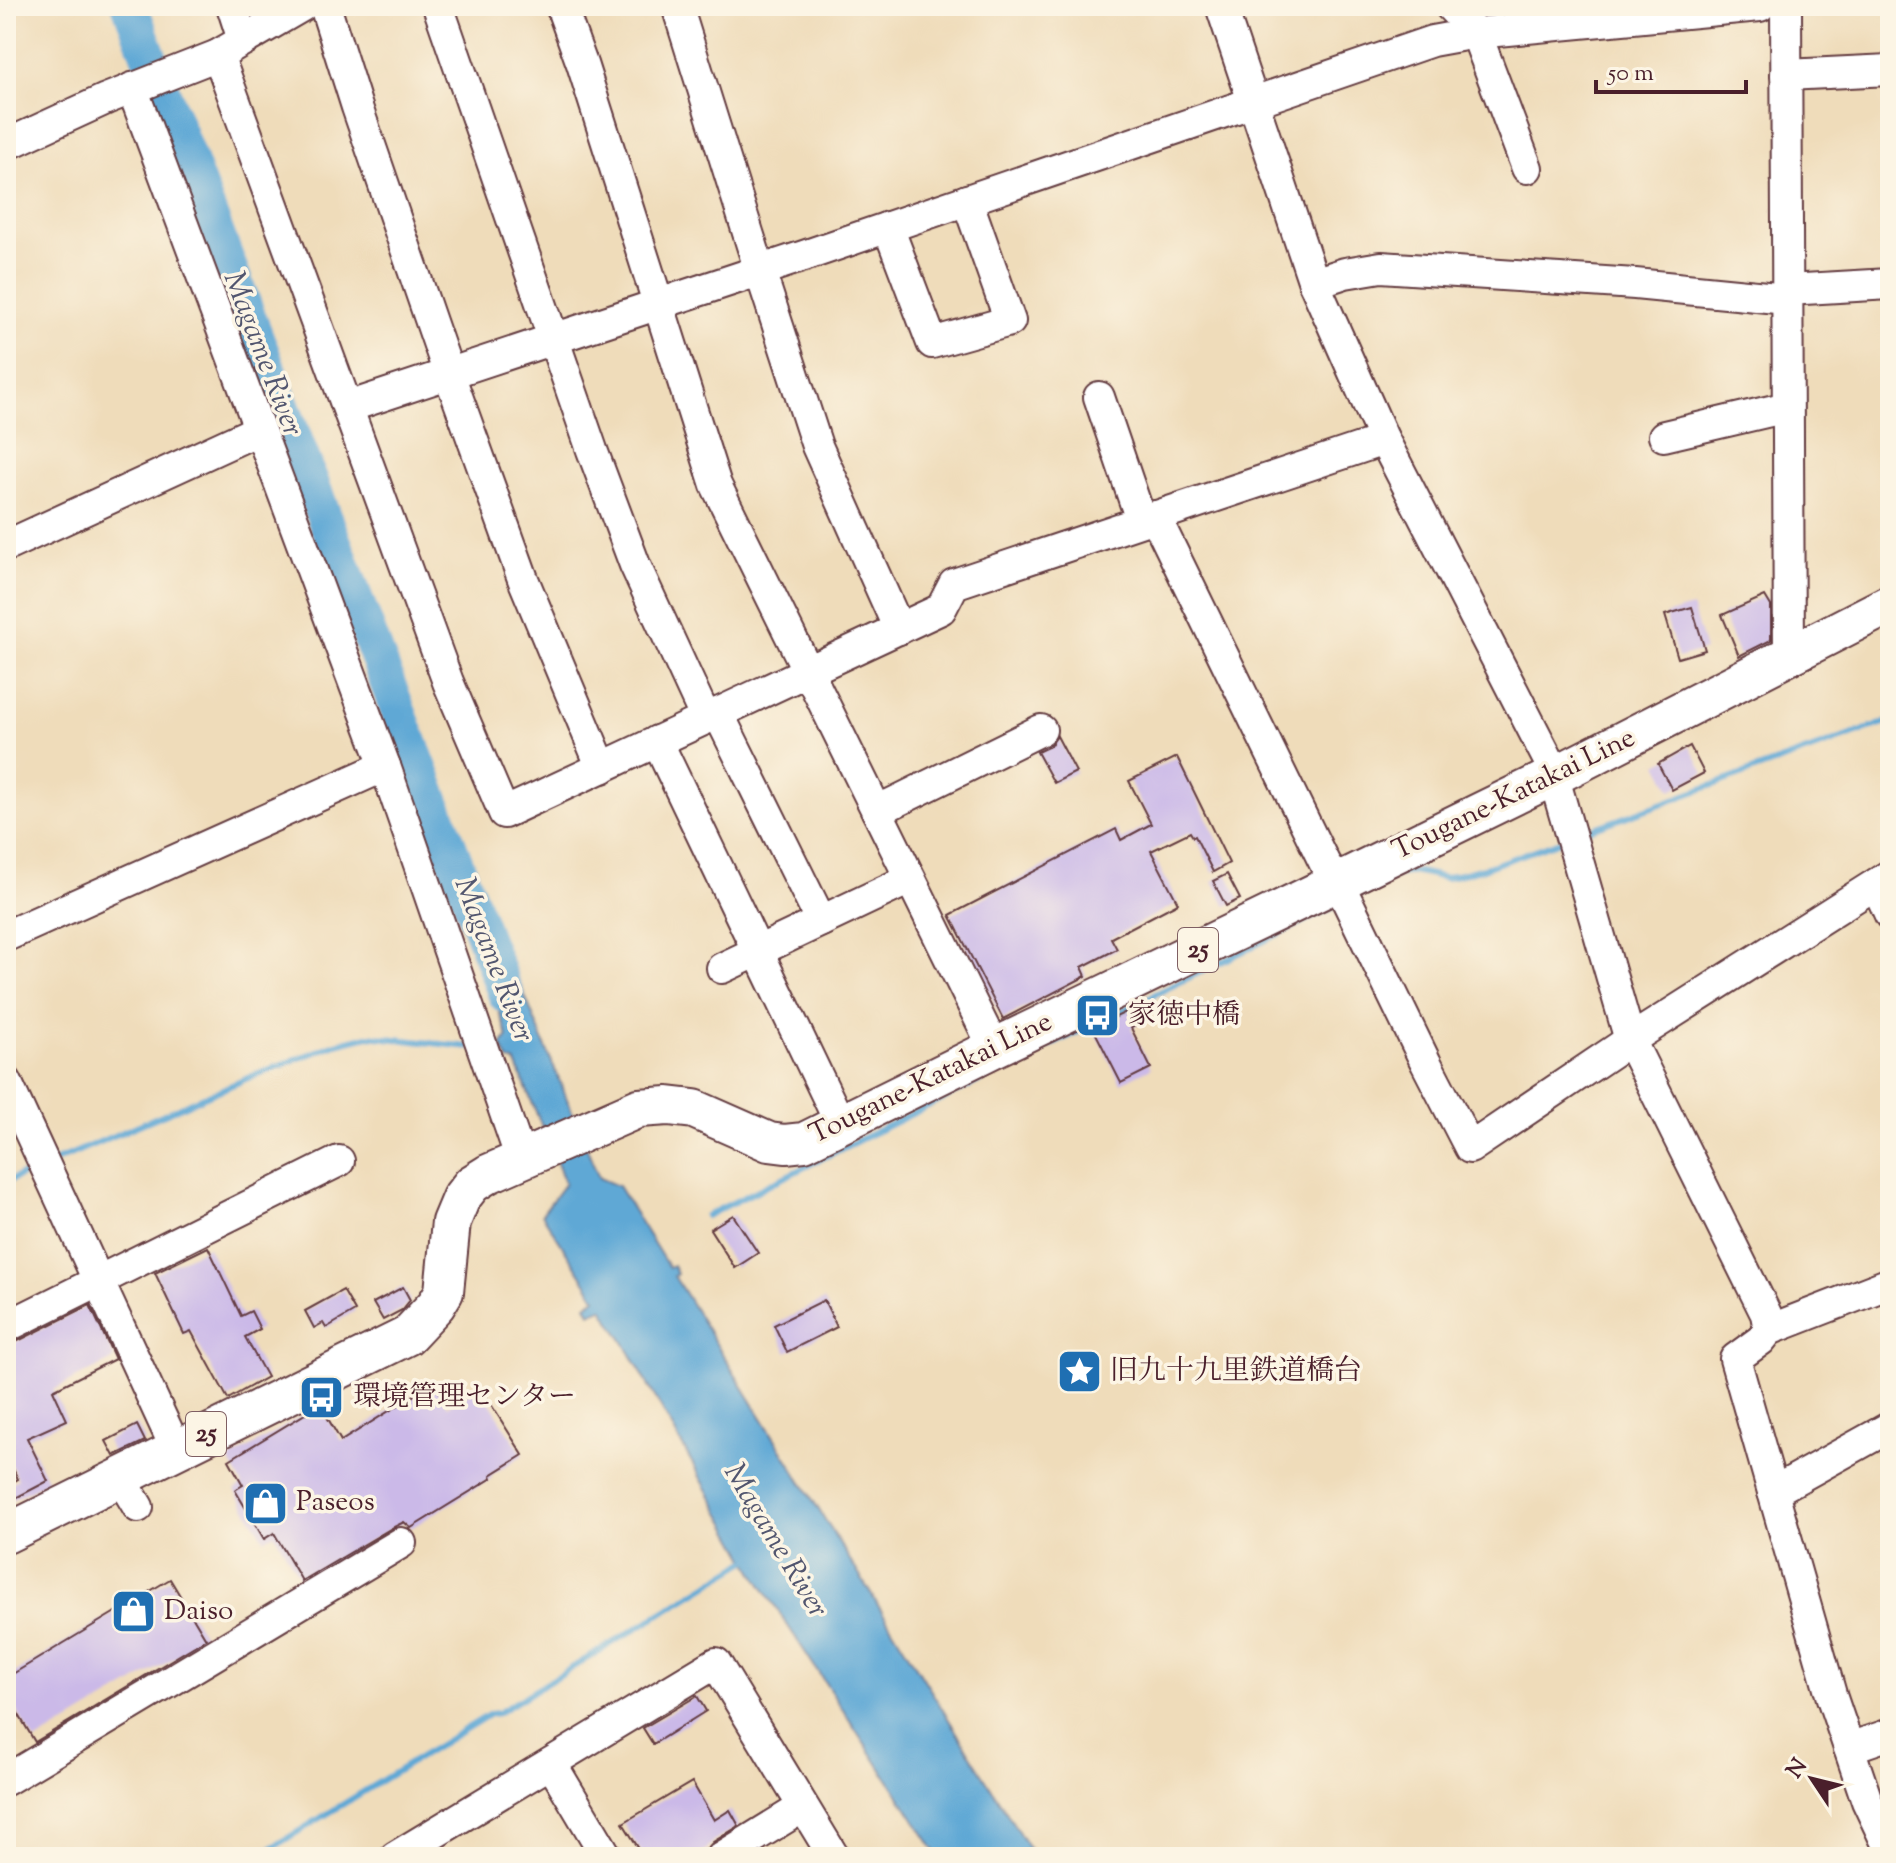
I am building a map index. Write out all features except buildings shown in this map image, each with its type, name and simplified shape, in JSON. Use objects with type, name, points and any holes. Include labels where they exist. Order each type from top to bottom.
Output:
[{"type":"main road","name":"Tougane-Katakai Line","points":[[6,1534],[129,1492],[176,1449],[407,1336],[444,1292],[451,1222],[461,1198],[472,1184],[488,1174],[639,1108],[668,1106],[694,1109],[769,1142],[804,1142],[994,1048],[1344,894],[1554,776],[1890,604]]},
{"type":"street","points":[[232,6],[231,48],[348,407],[448,682],[504,813],[941,609],[954,584],[1384,440]]},
{"type":"street","points":[[6,145],[231,48],[302,6]]},
{"type":"street","points":[[325,6],[449,374],[523,579],[602,768]]},
{"type":"street","points":[[438,6],[635,565],[821,921]]},
{"type":"street","points":[[561,6],[716,485],[994,1048]]},
{"type":"street","points":[[677,6],[817,446],[899,629]]},
{"type":"street","points":[[1221,6],[1314,283],[1384,440],[1549,761],[1630,1040],[1766,1314],[1769,1330]]},
{"type":"street","points":[[1450,6],[1476,33],[1527,168]]},
{"type":"street","points":[[348,407],[760,271],[1432,41],[1564,15],[1760,6]]},
{"type":"street","points":[[1786,6],[1789,656]]},
{"type":"street","points":[[1786,75],[1890,70]]},
{"type":"street","points":[[150,82],[258,430],[385,766],[521,1159]]},
{"type":"street","points":[[888,227],[932,343],[1010,321],[967,200]]},
{"type":"street","points":[[1314,283],[1345,273],[1381,267],[1787,294],[1890,284]]},
{"type":"street","points":[[1099,397],[1148,518],[1325,864],[1344,894],[1470,1148],[1630,1040],[1883,879],[1890,915]]},
{"type":"street","points":[[1664,437],[1787,407]]},
{"type":"street","points":[[6,546],[258,430]]},
{"type":"street","points":[[877,811],[1041,730]]},
{"type":"street","points":[[657,741],[841,1125]]},
{"type":"street","points":[[6,936],[385,766]]},
{"type":"street","points":[[722,968],[910,879]]},
{"type":"street","points":[[6,1081],[176,1449]]},
{"type":"street","points":[[6,1327],[339,1161]]},
{"type":"street","points":[[1890,1283],[1769,1330],[1761,1340],[1735,1359],[1832,1698],[1867,1801],[1890,1850]]},
{"type":"street","points":[[1773,1492],[1890,1427]]},
{"type":"street","points":[[6,1780],[401,1543]]},
{"type":"street","points":[[395,1857],[716,1663],[834,1857]]},
{"type":"street","points":[[1849,1748],[1890,1734]]},
{"type":"street","points":[[551,1763],[607,1857]]},
{"type":"street","points":[[722,1857],[803,1807]]},
{"type":"water","points":[[505,947],[599,1178],[618,1186],[669,1268],[673,1266],[677,1274],[674,1276],[1034,1857],[939,1857],[760,1583],[624,1342],[602,1308],[590,1313],[586,1305],[596,1298],[542,1214],[565,1183],[516,1063],[508,1060],[501,1045],[508,1037],[479,955]]},
{"type":"waterway","name":"Magame River","points":[[130,6],[506,995]]},
{"type":"waterway","points":[[1578,834],[1890,721]]},
{"type":"waterway","points":[[1355,896],[1398,874],[1418,872],[1445,878],[1488,867],[1563,840]]},
{"type":"waterway","points":[[706,1216],[1338,905]]},
{"type":"waterway","points":[[53,1162],[255,1075],[336,1044],[368,1036],[469,1047]]},
{"type":"waterway","points":[[6,1182],[36,1169]]},
{"type":"waterway","points":[[257,1857],[753,1557]]},
{"type":"place","name":"家徳中橋","points":[[1097,1016]]},
{"type":"place","name":"旧九十九里鉄道橋台","points":[[1079,1372]]},
{"type":"place","name":"環境管理センター","points":[[322,1398]]},
{"type":"place","name":"Paseos","points":[[265,1503]]},
{"type":"place","name":"Daiso","points":[[133,1612]]}]
